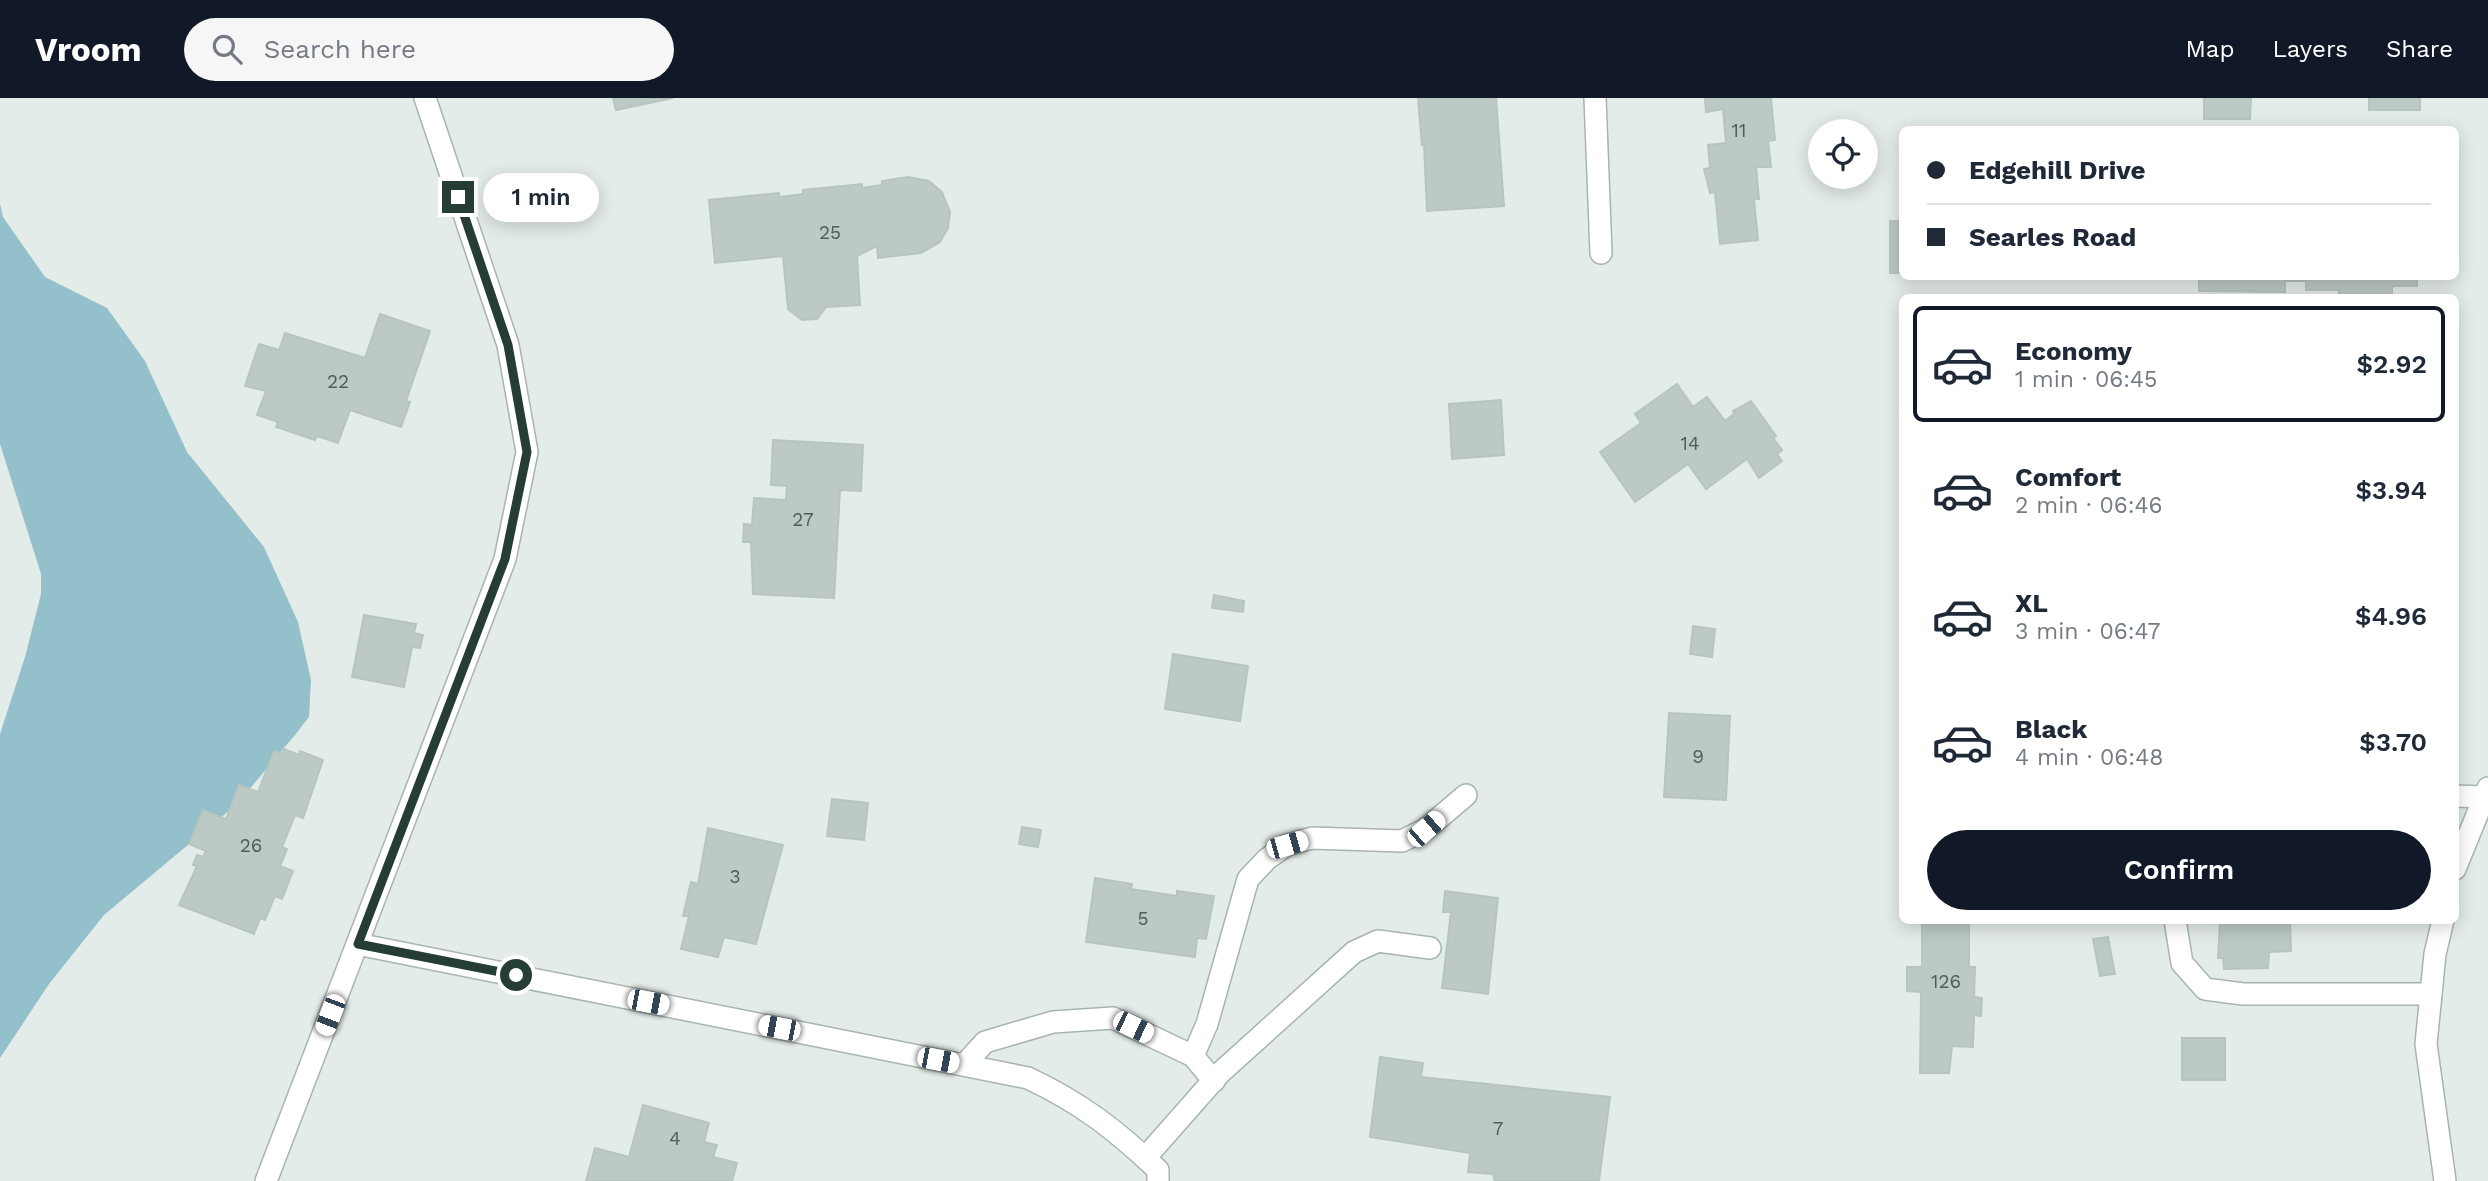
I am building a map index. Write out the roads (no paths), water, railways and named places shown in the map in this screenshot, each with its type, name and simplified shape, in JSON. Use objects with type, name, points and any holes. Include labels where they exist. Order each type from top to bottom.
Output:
[{"type":"street","points":[[266,1181],[505,559],[527,452],[508,345],[425,98]]},
{"type":"street","points":[[1595,98],[1601,253]]},
{"type":"street","points":[[2459,795],[2486,792]]},
{"type":"street","points":[[2461,840],[2486,792]]},
{"type":"street","points":[[1193,1056],[1207,1024],[1248,879],[1267,859],[1287,845],[1312,838],[1402,841],[1426,829],[1466,794]]},
{"type":"street","points":[[2176,924],[2182,963],[2205,989],[2243,994],[2431,994]]},
{"type":"street","points":[[2442,924],[2435,954],[2426,1044],[2445,1181]]},
{"type":"street","points":[[1145,1158],[1213,1081],[1354,952],[1378,941],[1430,948]]},
{"type":"street","points":[[358,944],[1028,1078],[1071,1098],[1114,1128],[1158,1170],[1158,1181]]},
{"type":"street","points":[[964,1065],[985,1042],[1053,1022],[1113,1017],[1193,1056],[1213,1081]]},
{"type":"water","points":[[0,204],[3,217],[45,277],[107,308],[145,361],[187,452],[264,547],[298,622],[311,680],[309,717],[295,735],[237,804],[104,915],[49,984],[0,1058],[0,734],[25,657],[41,594],[41,574],[0,444]]}]
